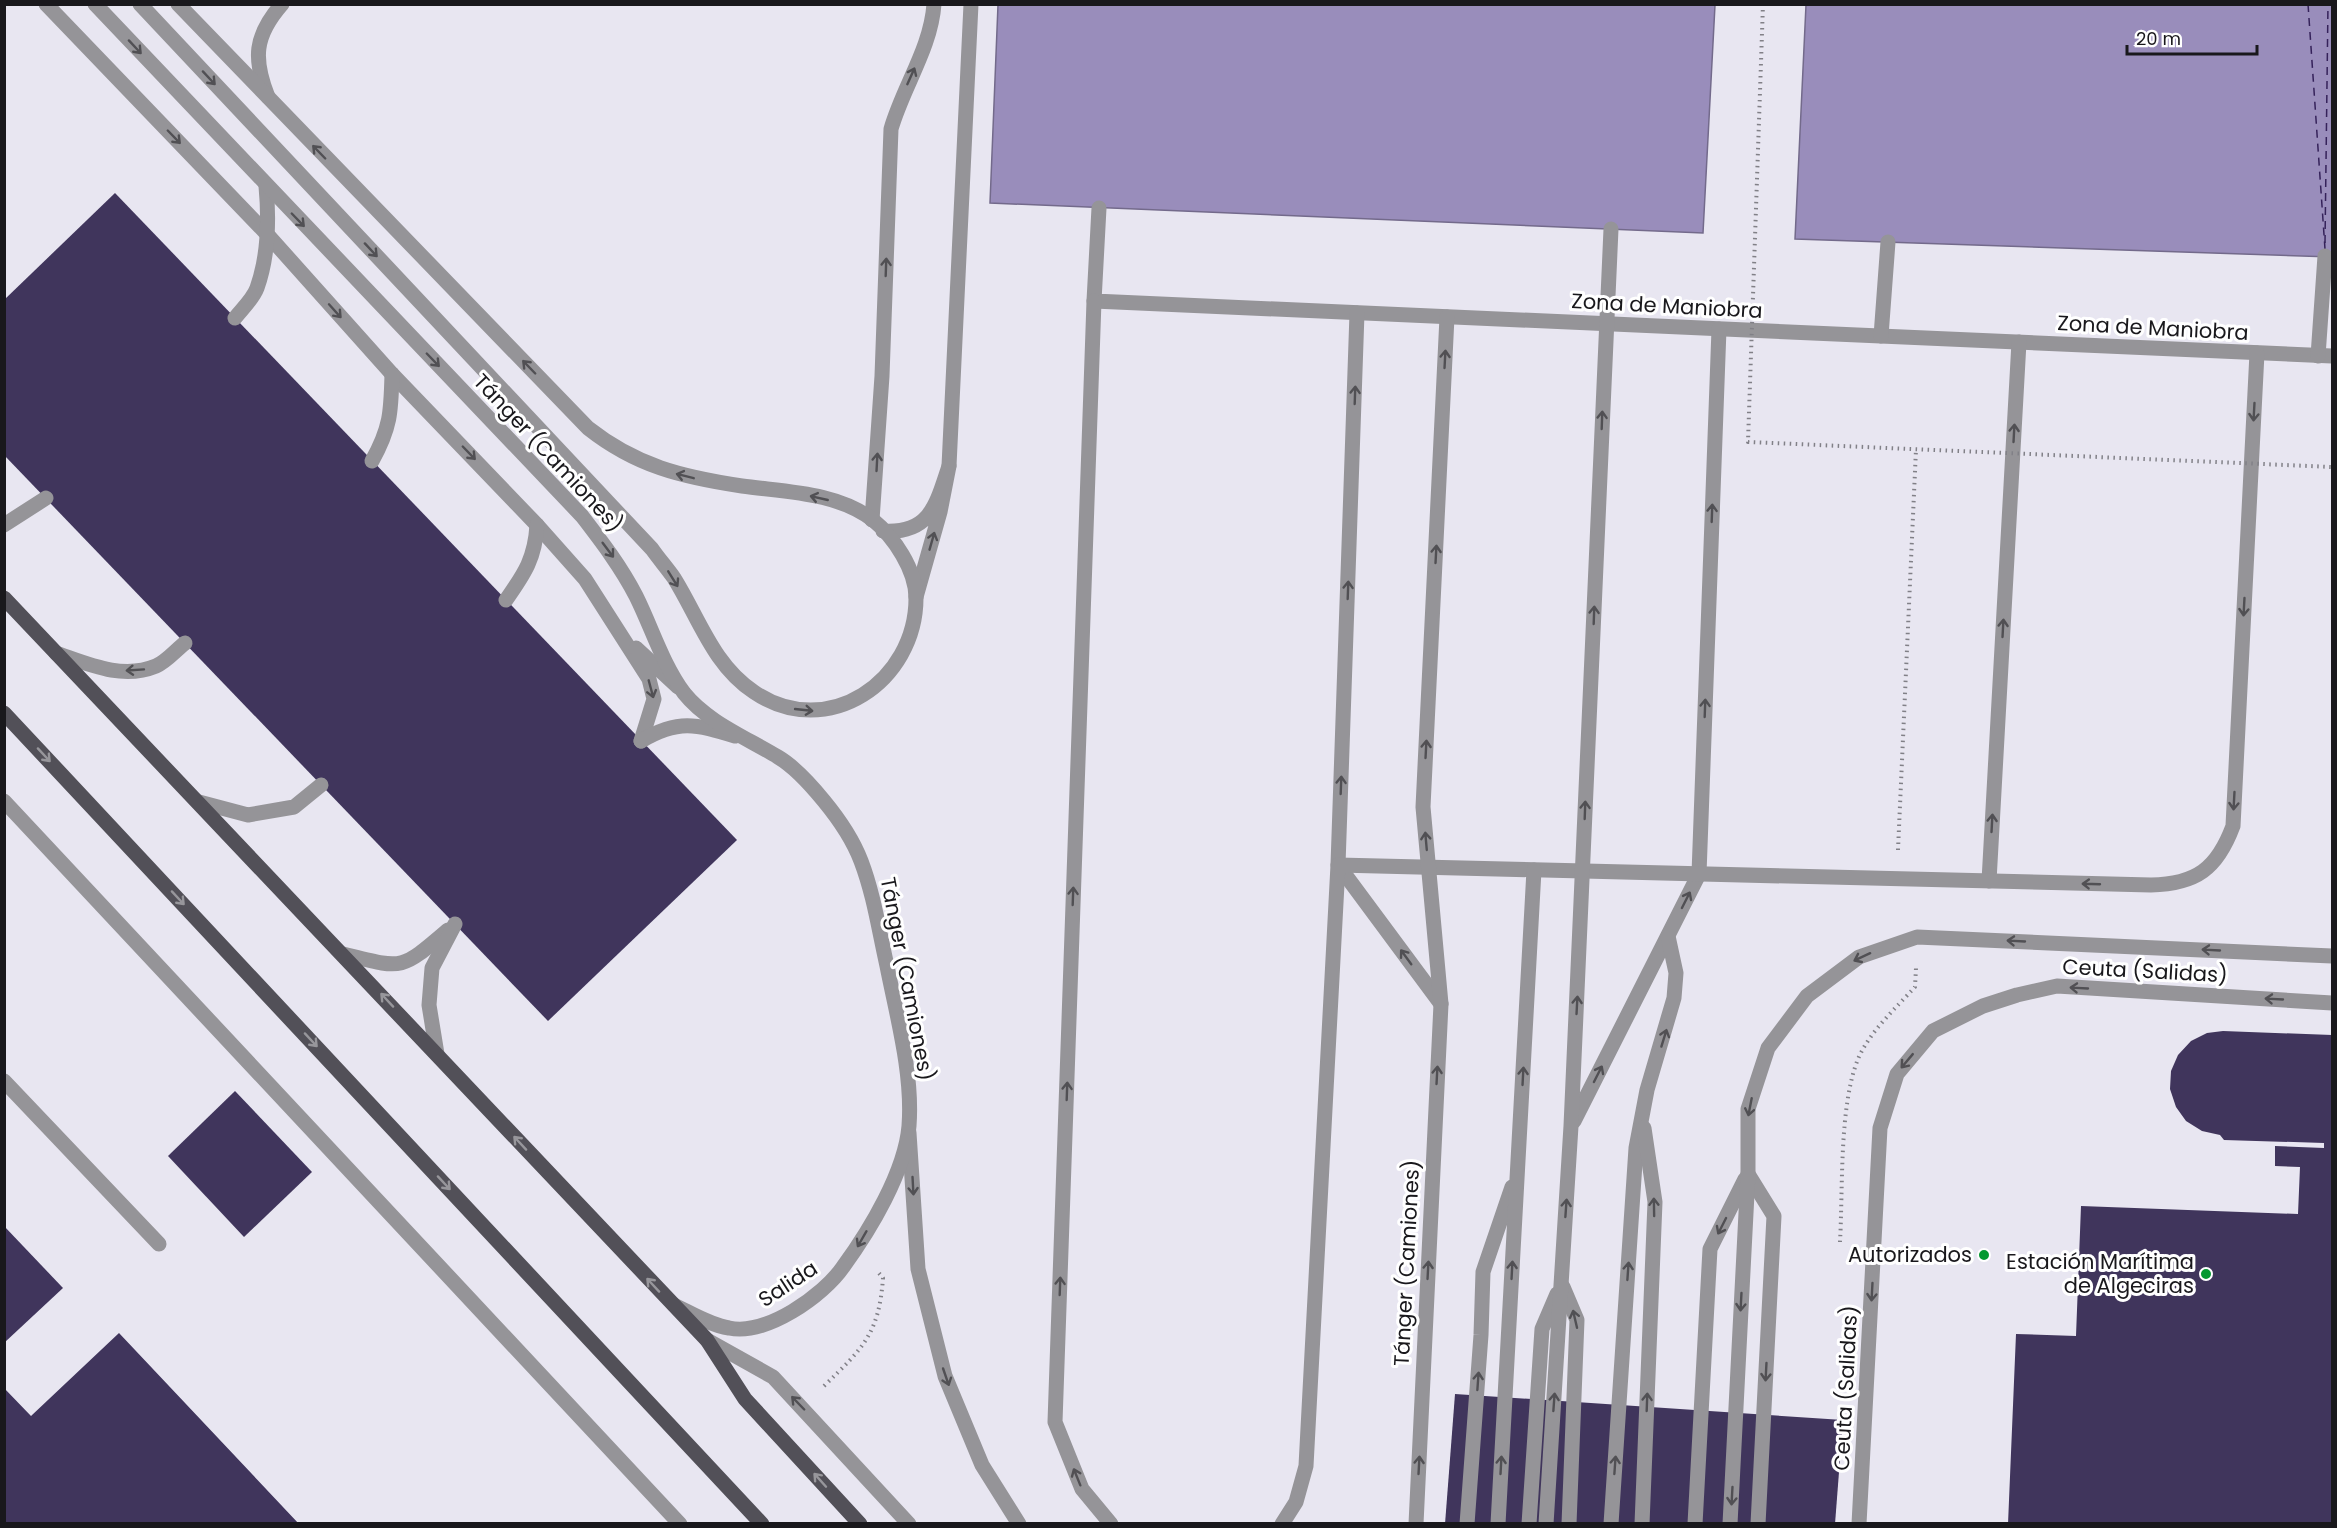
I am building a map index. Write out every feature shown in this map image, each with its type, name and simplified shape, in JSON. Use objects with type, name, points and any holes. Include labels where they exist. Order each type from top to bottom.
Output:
[{"type":"main road","points":[[4,598],[707,1340],[745,1399],[860,1524]]},
{"type":"main road","points":[[4,713],[762,1524]]},
{"type":"street","points":[[46,4],[266,233],[392,374],[537,525],[585,579],[625,638],[649,680],[654,699],[641,741],[660,729],[680,724],[703,726],[744,738]]},
{"type":"street","name":"Tánger (Camiones)","points":[[95,4],[582,516],[613,557],[636,596],[660,653],[685,694],[706,714],[780,758],[803,777],[826,802],[860,858],[872,894],[898,1021],[907,1085],[918,1269],[945,1376],[982,1465],[1019,1524]]},
{"type":"street","points":[[140,4],[652,549],[674,579],[724,667],[754,692],[778,705],[806,712],[834,709],[859,698],[881,680],[899,656],[911,628],[916,597],[940,512],[949,466],[971,4]]},
{"type":"street","points":[[178,4],[588,428],[613,448],[641,463],[687,477],[822,498],[846,505],[877,525],[902,554],[916,597]]},
{"type":"street","points":[[269,100],[257,61],[259,45],[263,31],[282,4]]},
{"type":"street","points":[[877,525],[891,129],[899,102],[925,45],[933,21],[934,4]]},
{"type":"street","points":[[235,318],[257,290],[266,233],[266,186]]},
{"type":"street","points":[[1099,208],[1055,1422],[1082,1489],[1111,1524]]},
{"type":"street","points":[[1546,1524],[1571,1126],[1611,229]]},
{"type":"street","points":[[1881,336],[1888,242]]},
{"type":"street","points":[[2325,256],[2325,356]]},
{"type":"street","name":"Zona de Maniobra","points":[[1094,301],[2325,356]]},
{"type":"street","points":[[1282,1524],[1296,1502],[1306,1466],[1338,865],[1358,313]]},
{"type":"street","name":"Tánger (Camiones)","points":[[1416,1524],[1440,1004],[1424,807],[1448,317]]},
{"type":"street","points":[[1571,1126],[1699,874],[1719,329]]},
{"type":"street","points":[[1989,881],[2019,342]]},
{"type":"street","points":[[1338,865],[2173,885],[2194,878],[2212,865],[2225,847],[2233,826],[2257,353]]},
{"type":"street","points":[[372,460],[386,436],[391,416],[392,374]]},
{"type":"street","points":[[877,525],[902,532],[926,518],[938,500],[949,466]]},
{"type":"street","points":[[4,525],[46,498]]},
{"type":"street","points":[[506,600],[524,575],[536,549],[537,525]]},
{"type":"street","points":[[625,638],[685,694]]},
{"type":"street","points":[[56,653],[109,671],[144,669],[158,665],[184,643]]},
{"type":"street","points":[[199,802],[248,815],[294,807],[321,785]]},
{"type":"street","points":[[4,801],[680,1524]]},
{"type":"street","points":[[1338,865],[1440,1004]]},
{"type":"street","points":[[1498,1524],[1534,870]]},
{"type":"street","points":[[343,954],[391,966],[407,962],[454,924],[432,968],[429,1005],[437,1054]]},
{"type":"street","points":[[1611,1524],[1636,1148],[1642,1115],[1674,998],[1676,973],[1668,936]]},
{"type":"street","points":[[1730,1524],[1748,1174],[1748,1110],[1768,1048],[1807,996],[1858,957],[1917,937],[2332,956]]},
{"type":"street","name":"Ceuta (Salidas)","points":[[1859,1524],[1880,1128],[1897,1074],[1933,1031],[1983,1006],[2057,986],[2332,1003]]},
{"type":"street","points":[[4,1081],[159,1244]]},
{"type":"street","points":[[1642,1115],[1655,1202],[1642,1524]]},
{"type":"street","name":"Salida","points":[[672,1305],[729,1329],[762,1326],[799,1307],[835,1278],[856,1248],[892,1186],[909,1128]]},
{"type":"street","points":[[1467,1524],[1481,1335],[1483,1272],[1517,1174]]},
{"type":"street","points":[[1695,1524],[1710,1249],[1748,1174]]},
{"type":"street","points":[[1748,1174],[1774,1216],[1758,1524]]},
{"type":"street","points":[[1529,1524],[1542,1329],[1561,1283]]},
{"type":"street","points":[[1561,1283],[1577,1320],[1569,1524]]},
{"type":"street","points":[[707,1340],[773,1377],[909,1524]]},
{"type":"path","points":[[1763,4],[1749,442],[2332,467]]},
{"type":"path","points":[[1908,879],[1898,847],[1916,449]]},
{"type":"path","points":[[1840,1253],[1847,1097],[1859,1058],[1882,1023],[1915,987],[1917,937]]},
{"type":"shaded area","points":[[998,5],[1715,5],[1703,233],[990,203]]},
{"type":"shaded area","points":[[1806,5],[2332,5],[2332,257],[1795,239]]},
{"type":"building","points":[[115,193],[737,840],[548,1021],[4,455],[4,300]]},
{"type":"building","name":"Estación Marítima de Algeciras","points":[[2223,1031],[2332,1035],[2332,1524],[2008,1524],[2016,1334],[2076,1336],[2081,1206],[2298,1214],[2300,1167],[2275,1166],[2275,1146],[2324,1148],[2324,1143],[2224,1140],[2220,1135],[2202,1131],[2186,1121],[2176,1107],[2170,1089],[2171,1071],[2178,1055],[2191,1041],[2207,1033]]},
{"type":"building","points":[[235,1091],[312,1172],[244,1237],[168,1156]]},
{"type":"building","points":[[4,1226],[63,1288],[4,1343]]},
{"type":"building","points":[[119,1333],[299,1524],[4,1524],[4,1388],[31,1416]]},
{"type":"building","points":[[1455,1394],[1843,1420],[1835,1524],[1445,1524]]},
{"type":"ferry route","points":[[2308,4],[2325,249]]},
{"type":"ferry route","points":[[2325,243],[2328,4]]},
{"type":"place","name":"Autorizados","points":[[1984,1255]]},
{"type":"place","name":"Estación Marítima de Algeciras","points":[[2206,1274]]}]
